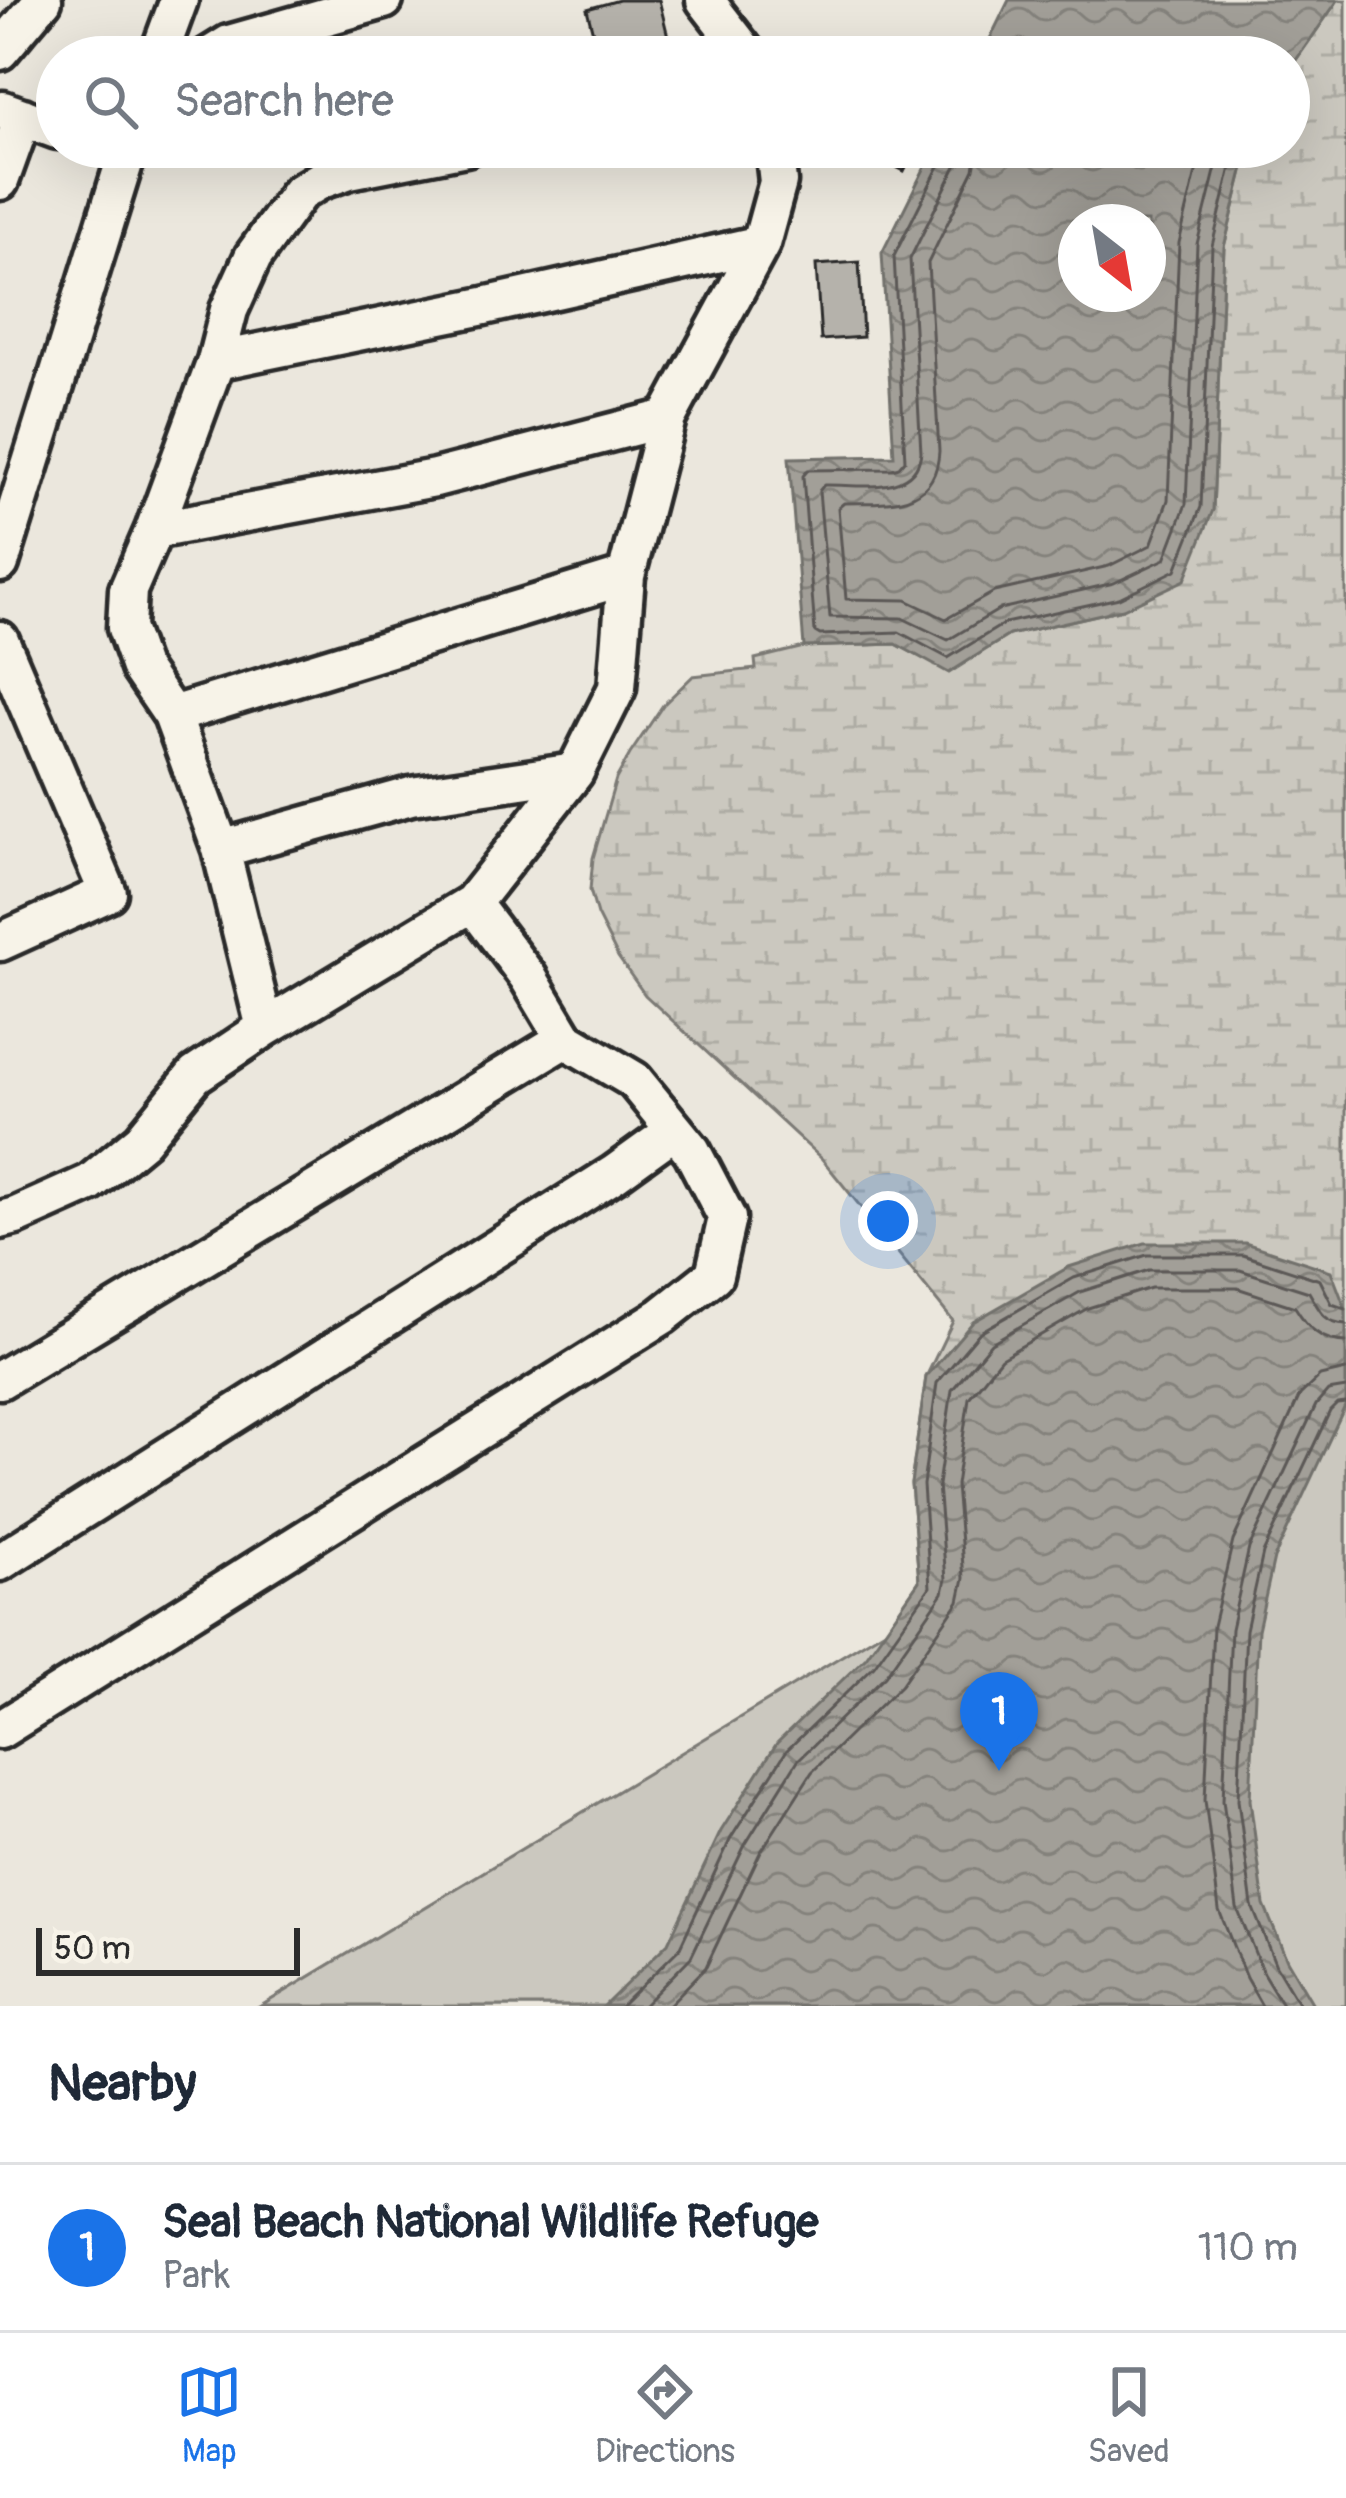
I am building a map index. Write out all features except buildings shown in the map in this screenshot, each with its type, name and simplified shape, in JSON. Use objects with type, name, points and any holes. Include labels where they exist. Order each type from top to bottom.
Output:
[{"type":"street","points":[[0,51],[43,0]]},
{"type":"street","points":[[165,36],[178,0]]},
{"type":"street","points":[[253,36],[342,6],[384,0]]},
{"type":"street","points":[[705,0],[733,36]]},
{"type":"street","points":[[0,181],[27,119]]},
{"type":"street","points":[[0,562],[115,168]]},
{"type":"street","points":[[266,1028],[220,848],[172,716],[140,668],[126,628],[128,590],[216,361],[229,310],[253,257],[299,193],[359,168]]},
{"type":"street","points":[[0,1220],[90,1183],[142,1140],[195,1075],[472,903],[575,772],[617,688],[626,576],[667,418],[761,244],[778,182],[776,168]]},
{"type":"street","points":[[216,361],[761,244]]},
{"type":"street","points":[[154,530],[435,478],[667,418]]},
{"type":"street","points":[[172,716],[626,576]]},
{"type":"street","points":[[0,640],[108,893],[0,942]]},
{"type":"street","points":[[220,848],[411,796],[575,772]]},
{"type":"street","points":[[0,1730],[662,1316],[714,1275],[727,1218],[692,1151],[634,1080],[566,1039],[528,976],[472,903]]},
{"type":"street","points":[[0,1380],[566,1039]]},
{"type":"street","points":[[0,1562],[614,1174],[675,1130]]},
{"type":"green space","points":[[1338,0],[1346,0],[1346,2006],[261,2006],[885,1631],[919,1581],[911,1484],[926,1377],[953,1321],[822,1159],[645,995],[618,957],[597,915],[590,890],[593,858],[616,779],[663,705],[693,676],[756,669],[755,659],[804,647],[896,644],[949,672],[1009,635],[1123,609],[1213,510],[1224,247],[1244,168],[1310,168],[1310,40]]},
{"type":"green space","points":[[1346,1342],[1346,2006],[261,2006],[885,1630]]},
{"type":"water","points":[[1009,0],[1338,0],[1310,40],[1310,36],[991,36]]},
{"type":"water","points":[[924,168],[1244,168],[1224,247],[1213,510],[1185,580],[1123,609],[1009,635],[949,673],[896,644],[804,647],[789,458],[894,456],[882,253]]},
{"type":"water","points":[[1145,1243],[1245,1243],[1331,1271],[1346,1310],[1346,1404],[1274,1558],[1258,1630],[1250,1800],[1264,1905],[1287,1960],[1314,2006],[604,2006],[668,1943],[721,1831],[777,1743],[866,1657],[919,1581],[911,1484],[926,1377],[973,1322],[1069,1267]]},
{"type":"place","name":"Seal Beach National Wildlife Refuge","points":[[999,1771]]}]
